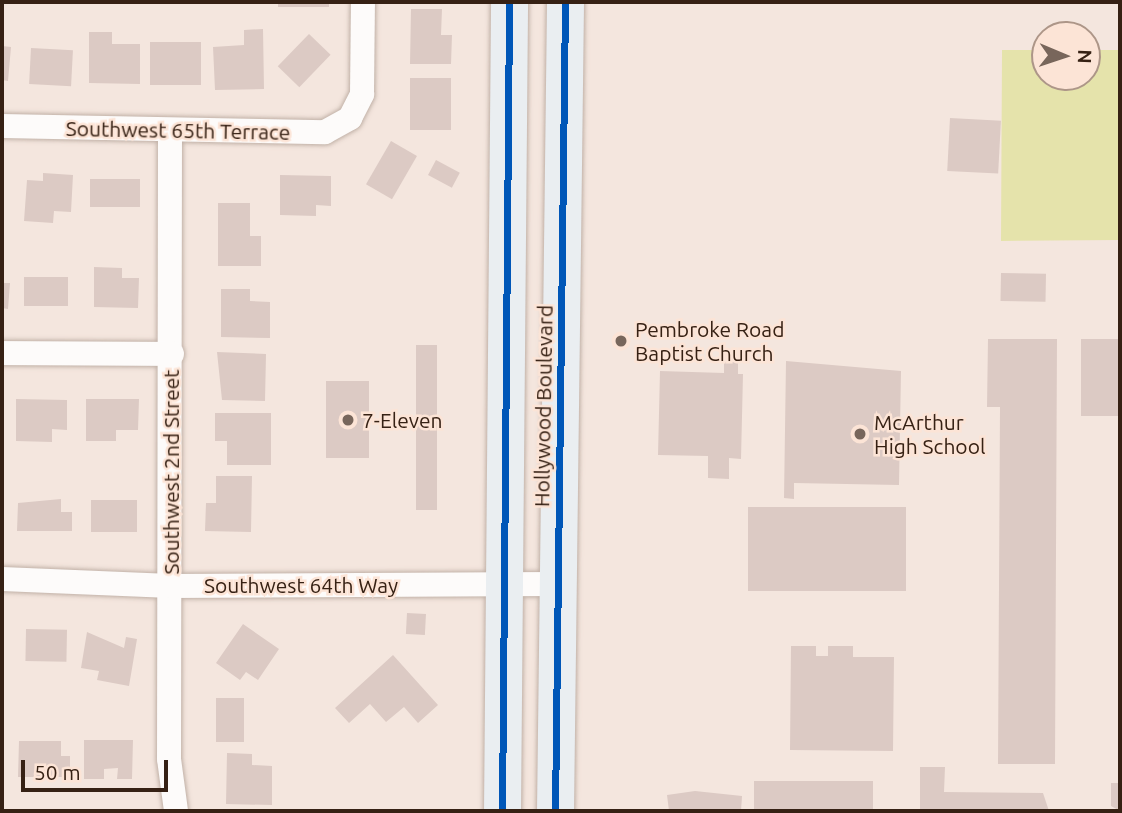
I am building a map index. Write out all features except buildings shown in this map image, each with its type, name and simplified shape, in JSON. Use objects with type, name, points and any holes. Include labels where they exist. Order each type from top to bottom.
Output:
[{"type":"highway","name":"Hollywood Boulevard","points":[[502,811],[509,2]]},
{"type":"highway","name":"Hollywood Boulevard","points":[[555,811],[560,5]]},
{"type":"street","name":"Southwest 65th Terrace","points":[[2,125],[170,132],[325,132],[351,118],[362,94],[363,2]]},
{"type":"street","name":"Southwest 2nd Street","points":[[170,132],[172,354],[169,759],[176,811]]},
{"type":"street","points":[[2,353],[172,354]]},
{"type":"street","name":"Southwest 64th Way","points":[[2,579],[170,586],[558,584]]},
{"type":"shaded area","points":[[1002,50],[1031,50],[1031,91],[1101,91],[1101,50],[1120,50],[1120,240],[1001,241]]},
{"type":"cycle path","points":[[502,811],[509,2]]},
{"type":"cycle path","points":[[555,811],[565,2]]},
{"type":"place","name":"Pembroke Road Baptist Church","points":[[621,341]]},
{"type":"place","name":"7-Eleven","points":[[348,420]]},
{"type":"place","name":"McArthur High School","points":[[860,434]]}]
